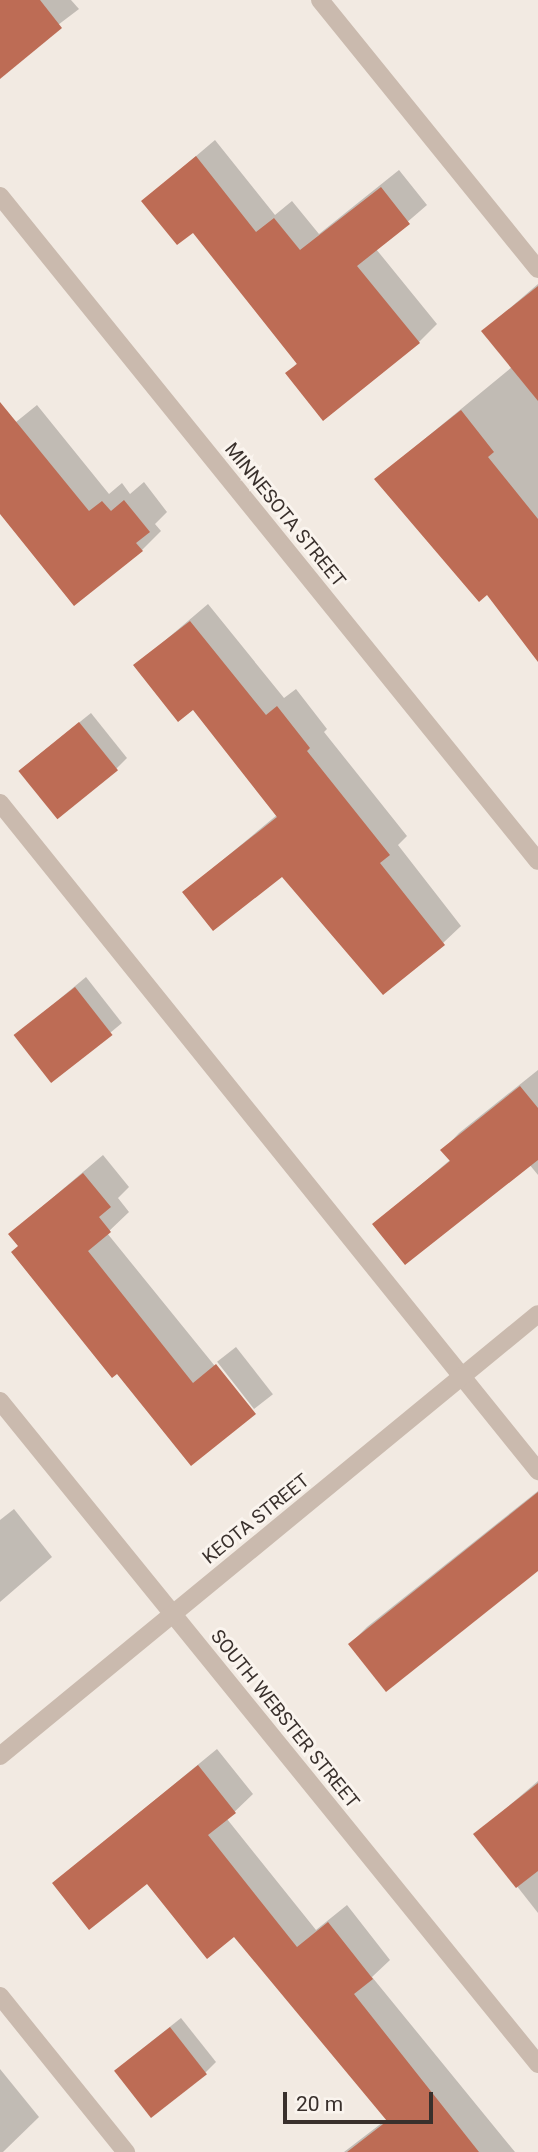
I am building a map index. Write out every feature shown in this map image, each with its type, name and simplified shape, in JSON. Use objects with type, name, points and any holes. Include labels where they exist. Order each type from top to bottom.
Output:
[{"type":"street","points":[[320,0],[538,269]]},
{"type":"street","name":"MINNESOTA STREET","points":[[0,196],[538,860]]},
{"type":"street","points":[[0,803],[538,1471]]},
{"type":"street","name":"KEOTA STREET","points":[[0,1756],[538,1314]]},
{"type":"street","name":"SOUTH WEBSTER STREET","points":[[0,1401],[538,2064]]},
{"type":"street","points":[[0,1996],[126,2152]]},
{"type":"building","points":[[0,0],[40,0],[62,28],[0,79]]},
{"type":"building","points":[[196,156],[256,232],[274,218],[300,250],[381,187],[410,224],[357,266],[420,343],[323,421],[285,373],[297,364],[193,233],[177,245],[141,201]]},
{"type":"building","points":[[538,286],[538,401],[481,331]]},
{"type":"building","points":[[0,402],[89,511],[102,501],[111,511],[124,500],[150,532],[136,543],[143,551],[74,606],[0,514]]},
{"type":"building","points":[[461,410],[494,452],[488,457],[538,519],[538,662],[487,595],[479,602],[374,479]]},
{"type":"building","points":[[190,621],[266,715],[277,706],[310,748],[307,751],[390,855],[380,863],[445,945],[383,995],[282,877],[213,931],[182,892],[277,817],[193,710],[178,722],[133,665]]},
{"type":"building","points":[[79,722],[118,770],[57,819],[18,771]]},
{"type":"building","points":[[75,987],[113,1035],[51,1083],[14,1035]]},
{"type":"building","points":[[520,1086],[538,1108],[538,1160],[405,1265],[372,1224],[450,1161],[440,1150]]},
{"type":"building","points":[[83,1173],[111,1207],[99,1217],[111,1232],[88,1251],[193,1383],[216,1364],[256,1414],[191,1466],[117,1374],[112,1378],[11,1252],[18,1246],[8,1234]]},
{"type":"building","points":[[538,1492],[538,1571],[386,1692],[348,1644]]},
{"type":"building","points":[[198,1765],[236,1813],[208,1835],[297,1947],[328,1922],[373,1979],[354,1994],[479,2152],[347,2152],[387,2121],[234,1937],[207,1959],[147,1884],[89,1930],[52,1883]]},
{"type":"building","points":[[538,1783],[538,1871],[516,1888],[473,1834]]},
{"type":"building","points":[[170,2027],[207,2074],[151,2118],[114,2071]]}]
